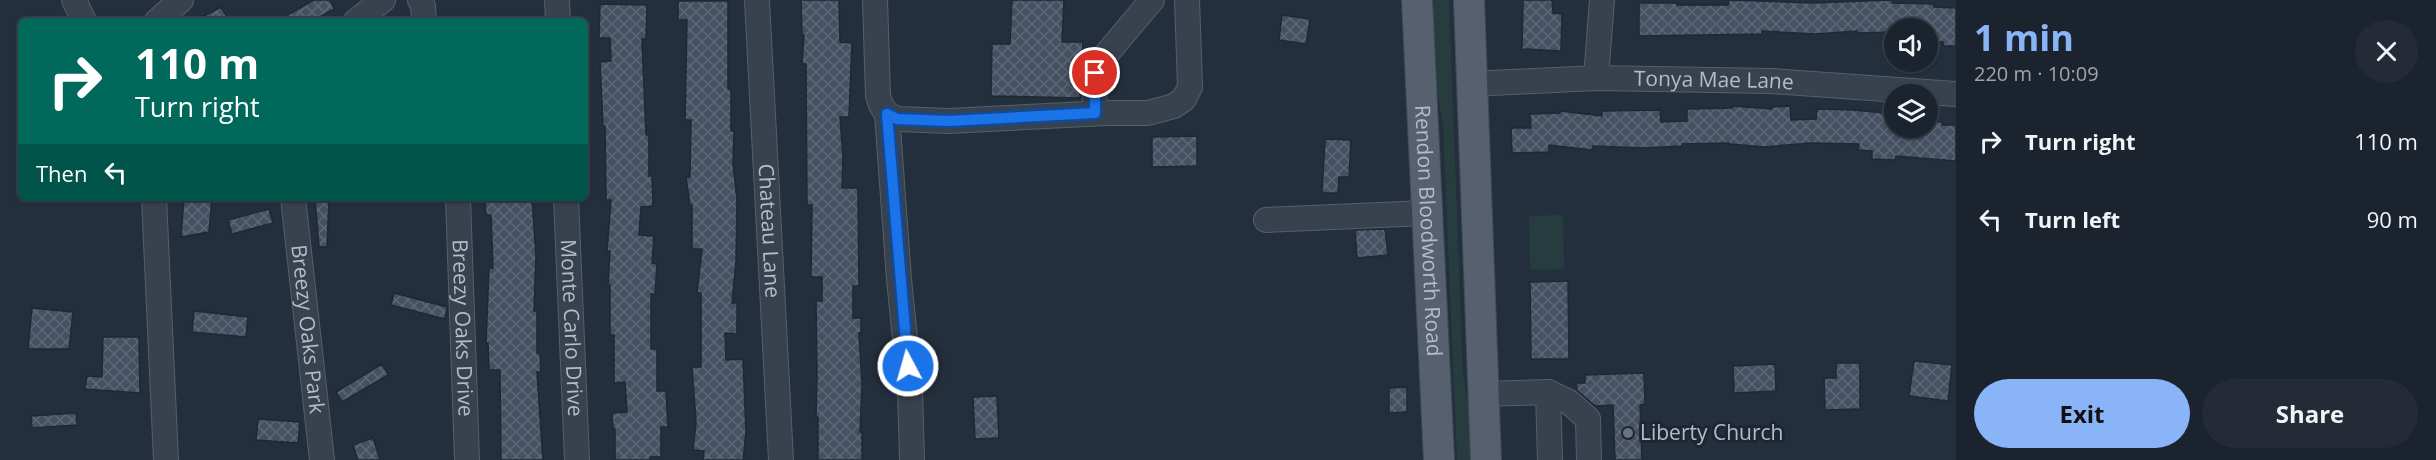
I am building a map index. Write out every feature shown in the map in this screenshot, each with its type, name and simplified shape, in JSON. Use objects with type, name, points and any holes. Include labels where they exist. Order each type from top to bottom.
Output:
[{"type":"main road","name":"Rendon Bloodworth Road","points":[[1418,0],[1439,460]]},
{"type":"main road","points":[[1469,0],[1486,460]]},
{"type":"street","points":[[74,0],[83,18]]},
{"type":"street","points":[[160,18],[181,0]]},
{"type":"street","points":[[360,18],[383,0]]},
{"type":"street","points":[[420,0],[424,18]]},
{"type":"street","points":[[557,0],[558,18]]},
{"type":"street","name":"Chateau Lane","points":[[757,0],[781,460]]},
{"type":"street","points":[[875,0],[880,105],[887,114],[897,119],[949,121],[1162,111],[1184,99],[1190,87],[1187,0]]},
{"type":"street","points":[[1095,113],[1094,84],[1099,63],[1152,0]]},
{"type":"street","points":[[1596,78],[1602,0]]},
{"type":"street","name":"Tonya Mae Lane","points":[[1471,84],[1596,78],[1771,81],[1956,94]]},
{"type":"street","points":[[887,114],[899,279],[910,388],[912,460]]},
{"type":"street","points":[[154,201],[166,460]]},
{"type":"street","name":"Breezy Oaks Park","points":[[293,201],[322,460]]},
{"type":"street","name":"Breezy Oaks Drive","points":[[458,201],[467,460]]},
{"type":"street","name":"Monte Carlo Drive","points":[[566,201],[577,460]]},
{"type":"street","points":[[1266,220],[1426,213]]},
{"type":"street","points":[[1548,392],[1550,460]]},
{"type":"street","points":[[1482,394],[1548,392],[1569,402],[1588,420],[1589,460]]},
{"type":"green space","points":[[1429,0],[1449,0],[1463,376],[1473,426],[1475,460],[1457,460],[1443,126],[1434,71]]},
{"type":"green space","points":[[1563,215],[1564,269],[1530,270],[1529,216]]},
{"type":"building","points":[[314,0],[330,0],[334,9],[318,18],[282,18]]},
{"type":"building","points":[[801,0],[839,0],[840,42],[852,43],[849,117],[840,117],[843,157],[842,188],[858,188],[859,286],[853,286],[853,318],[861,318],[861,333],[859,333],[862,460],[818,460],[816,301],[822,301],[822,277],[811,277],[812,205],[807,205],[806,64],[802,64],[804,35],[802,35]]},
{"type":"building","points":[[1012,0],[1064,0],[1062,42],[1083,42],[1080,98],[991,96],[992,44],[1010,44]]},
{"type":"building","points":[[1523,0],[1552,0],[1553,13],[1562,14],[1561,51],[1522,49]]},
{"type":"building","points":[[1729,0],[1814,3],[1892,0],[1892,3],[1934,4],[1934,7],[1956,8],[1956,46],[1943,46],[1943,42],[1938,42],[1938,18],[1884,18],[1884,32],[1857,33],[1857,31],[1815,34],[1762,31],[1762,34],[1639,36],[1639,3],[1728,5]]},
{"type":"building","points":[[678,1],[728,1],[728,89],[731,89],[731,131],[734,131],[733,164],[737,199],[736,261],[732,303],[737,303],[737,334],[725,333],[726,360],[743,359],[746,432],[743,460],[703,460],[704,451],[693,450],[696,422],[692,367],[701,367],[701,293],[697,293],[702,249],[692,249],[692,205],[690,205],[686,177],[690,177],[691,120],[685,120],[687,20],[678,20]]},
{"type":"building","points":[[600,4],[647,5],[646,39],[642,39],[646,135],[649,135],[649,176],[652,176],[653,206],[641,207],[639,235],[654,236],[652,263],[657,264],[655,294],[651,294],[651,349],[657,349],[657,391],[666,391],[668,427],[661,427],[661,457],[650,457],[650,460],[615,460],[615,429],[613,429],[612,413],[627,412],[625,382],[614,383],[614,335],[610,335],[610,285],[608,285],[610,251],[607,251],[611,200],[606,200],[605,126],[603,126],[600,62],[611,61],[610,38],[599,38]]},
{"type":"building","points":[[221,7],[227,18],[201,18]]},
{"type":"building","points":[[1282,15],[1310,19],[1306,44],[1279,40]]},
{"type":"building","points":[[1732,106],[1772,109],[1772,107],[1790,106],[1791,120],[1816,119],[1817,109],[1884,113],[1884,138],[1938,138],[1938,122],[1942,122],[1942,125],[1956,125],[1956,161],[1896,156],[1895,160],[1872,159],[1872,151],[1858,150],[1859,144],[1810,143],[1765,147],[1729,143],[1644,148],[1593,146],[1592,150],[1549,145],[1549,152],[1512,153],[1511,128],[1531,128],[1530,114],[1560,113],[1560,111],[1602,116],[1602,111],[1660,110],[1661,122],[1687,121],[1687,109],[1732,108]]},
{"type":"building","points":[[1197,136],[1197,166],[1152,167],[1152,137]]},
{"type":"building","points":[[1325,139],[1351,140],[1349,177],[1339,177],[1338,193],[1322,193]]},
{"type":"building","points":[[184,201],[212,201],[209,232],[181,237]]},
{"type":"building","points":[[315,201],[329,201],[327,247],[319,247]]},
{"type":"building","points":[[485,201],[532,201],[536,256],[534,311],[537,311],[537,353],[540,353],[541,372],[537,372],[543,460],[501,460],[500,370],[489,370],[488,343],[486,343],[489,268],[493,268],[491,215],[486,215]]},
{"type":"building","points":[[269,209],[273,223],[232,234],[228,220]]},
{"type":"building","points":[[1385,229],[1388,255],[1357,258],[1355,230]]},
{"type":"building","points":[[1568,281],[1569,359],[1531,359],[1530,282]]},
{"type":"building","points":[[394,293],[447,307],[445,319],[391,305]]},
{"type":"building","points":[[32,308],[73,312],[69,349],[28,349]]},
{"type":"building","points":[[194,311],[248,317],[246,337],[192,332]]},
{"type":"building","points":[[103,337],[139,337],[140,393],[85,389],[87,376],[102,377]]},
{"type":"building","points":[[1914,361],[1952,365],[1948,401],[1909,396]]},
{"type":"building","points":[[1836,363],[1860,363],[1860,409],[1825,410],[1824,378],[1836,378]]},
{"type":"building","points":[[382,364],[388,375],[342,402],[336,392]]},
{"type":"building","points":[[1775,364],[1776,391],[1734,393],[1733,366]]},
{"type":"building","name":"Liberty Church","points":[[1644,373],[1645,404],[1640,405],[1642,460],[1615,460],[1613,405],[1595,406],[1577,390],[1576,383],[1585,383],[1585,375]]},
{"type":"building","points":[[1407,387],[1407,412],[1389,413],[1389,388]]},
{"type":"building","points":[[997,396],[999,438],[975,439],[973,397]]},
{"type":"building","points":[[76,413],[77,425],[32,428],[31,416]]},
{"type":"building","points":[[258,419],[300,422],[298,443],[256,440]]},
{"type":"building","points":[[373,438],[380,460],[358,460],[353,445]]},
{"type":"place","name":"Liberty Church","points":[[1628,433]]},
{"type":"route","points":[[908,366],[887,114],[909,121],[949,121],[1095,113],[1095,73]]}]
